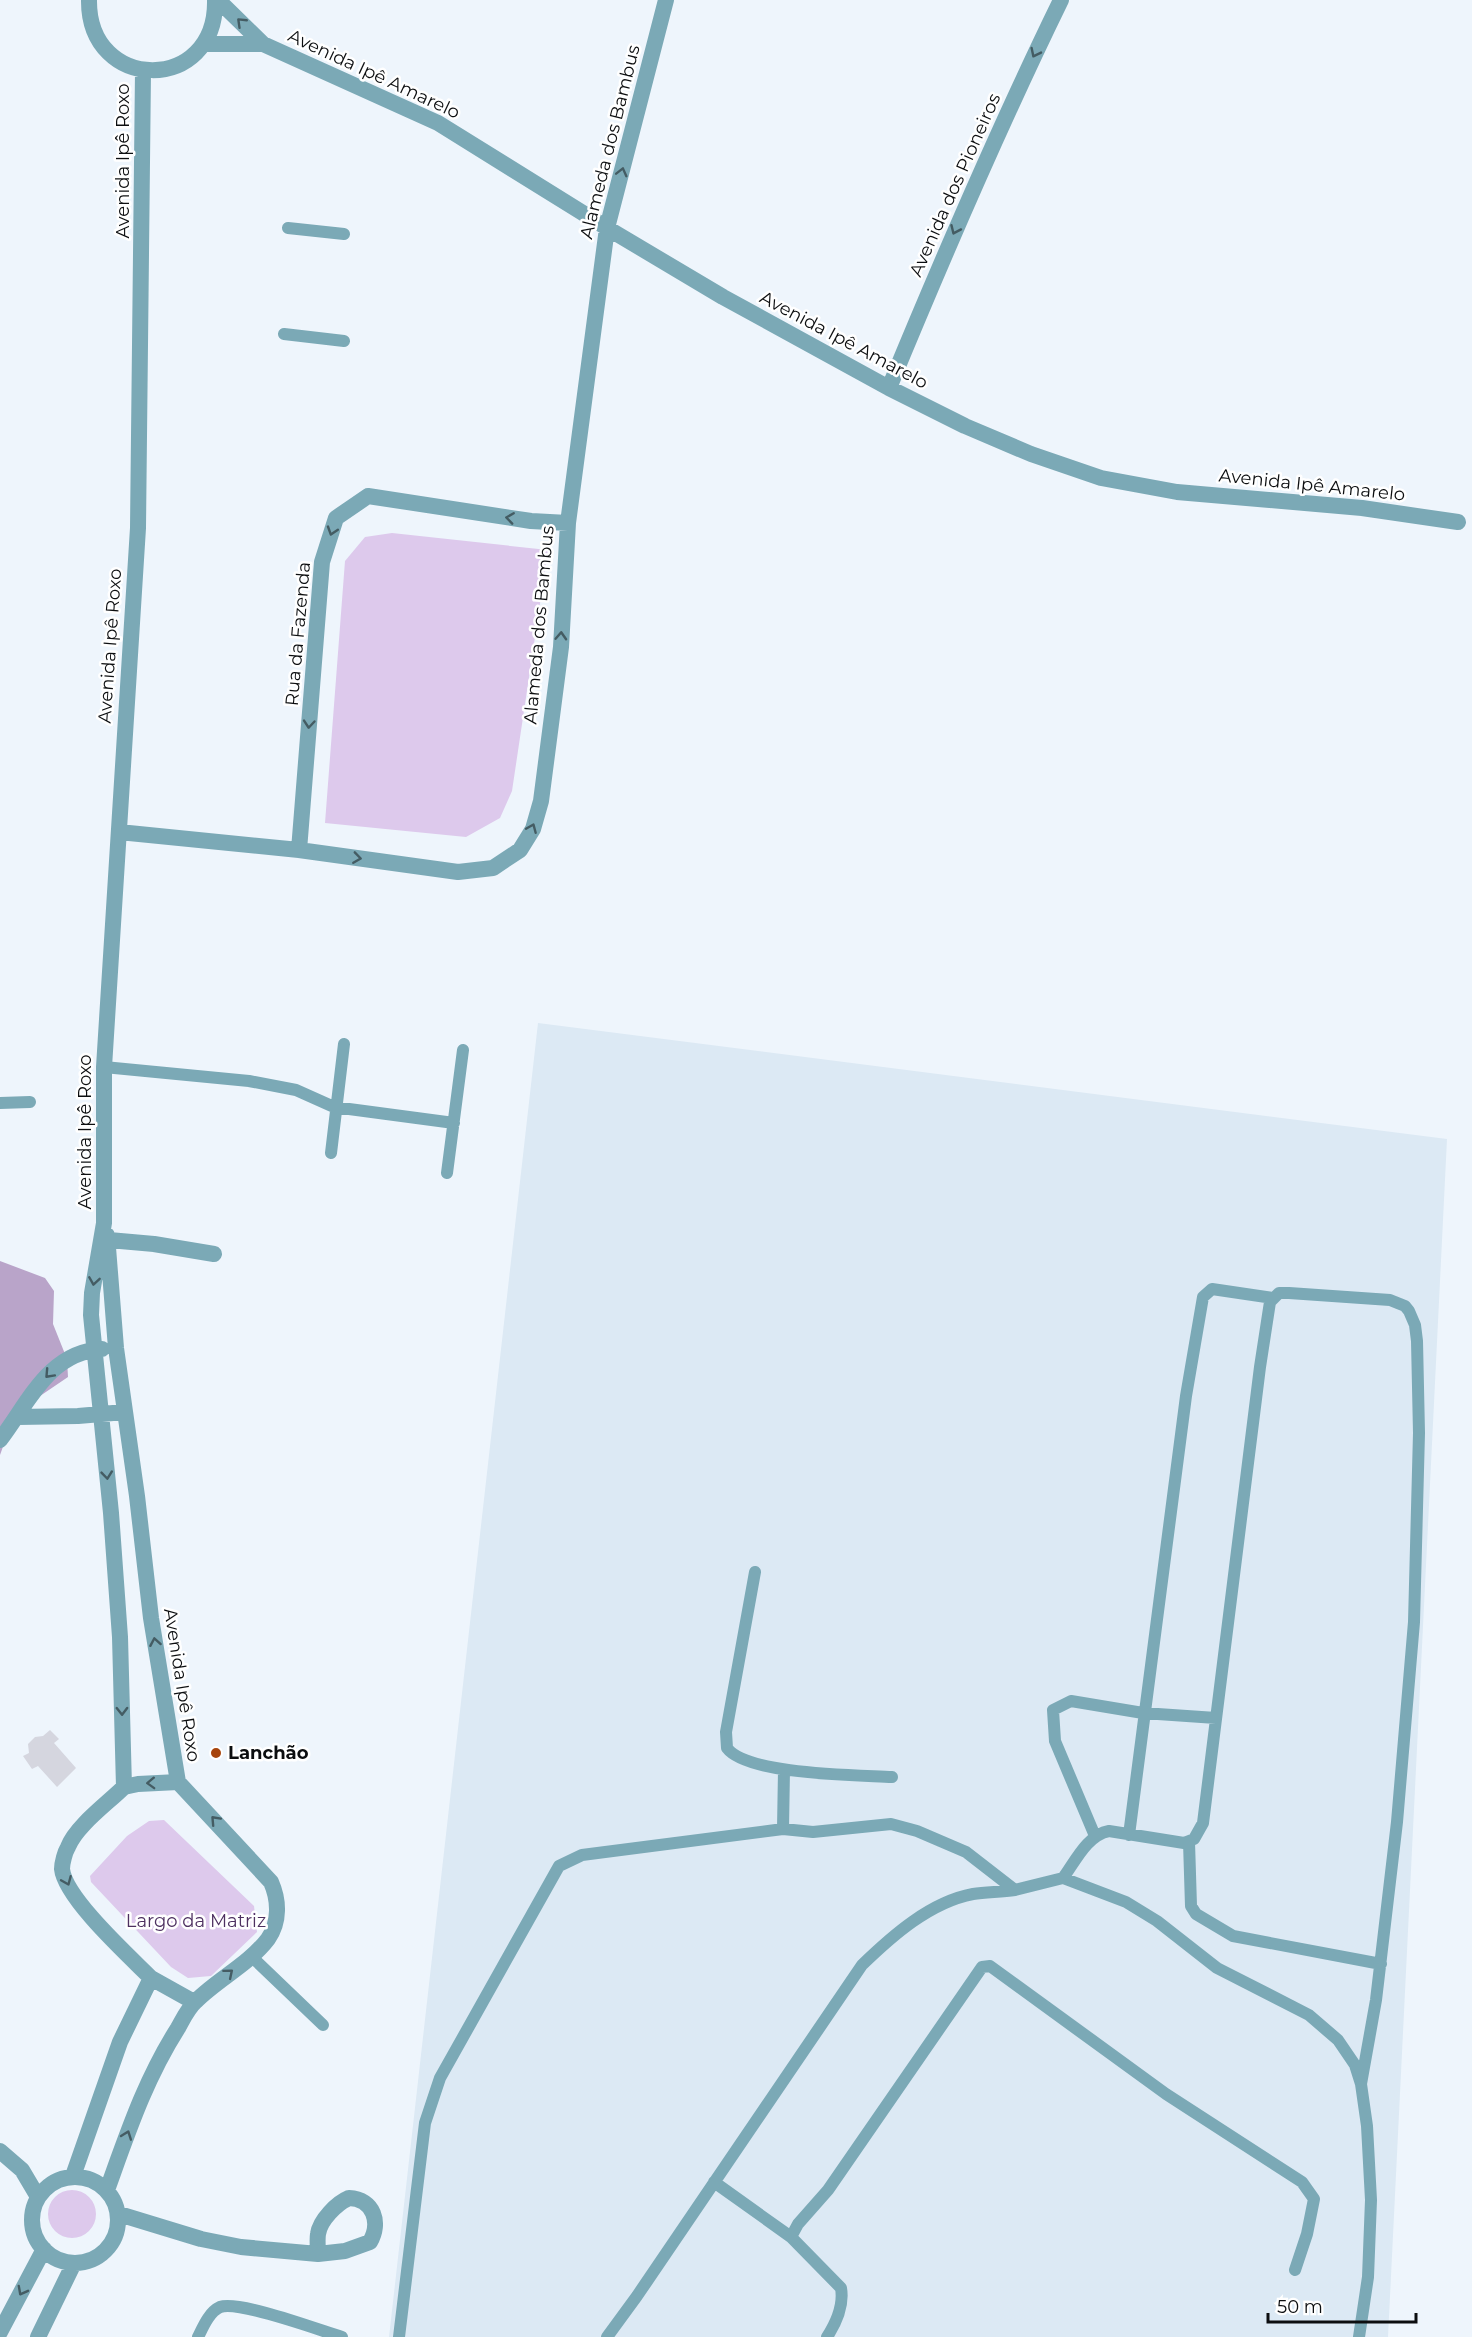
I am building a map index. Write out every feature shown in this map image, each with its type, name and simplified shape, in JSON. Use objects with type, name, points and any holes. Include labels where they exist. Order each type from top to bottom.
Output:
[{"type":"street","points":[[89,0],[89,15],[93,31],[101,46],[128,66],[143,71],[164,71],[182,64],[198,52],[210,35],[217,0]]},
{"type":"street","name":"Avenida Ipê Amarelo","points":[[217,0],[263,44],[438,123],[723,297],[889,388],[987,436],[1101,478],[1177,492],[1362,508],[1458,522]]},
{"type":"street","name":"Alameda dos Bambus","points":[[119,832],[298,850],[458,872],[493,867],[520,850],[533,829],[540,801],[561,647],[568,523],[607,228],[666,0]]},
{"type":"street","name":"Avenida dos Pioneiros","points":[[889,388],[942,259],[1061,0]]},
{"type":"street","name":"Avenida Ipê Amarelo","points":[[204,44],[263,44]]},
{"type":"street","name":"Avenida Ipê Roxo","points":[[124,1787],[120,1636],[111,1513],[93,1349],[92,1293],[104,1223],[104,1066],[140,490],[143,71]]},
{"type":"street","name":"Rua da Fazenda","points":[[298,850],[322,562],[336,518],[368,496],[531,521],[568,523]]},
{"type":"street","name":"Avenida Ipê Roxo","points":[[104,1223],[109,1240],[116,1348],[151,1618],[178,1782],[271,1882],[278,1911],[268,1938],[251,1956],[194,2002],[165,2049],[142,2092],[107,2190]]},
{"type":"street","points":[[109,1240],[154,1244],[214,1254]]},
{"type":"street","points":[[0,1440],[38,1387],[57,1365],[77,1353],[93,1349],[116,1348]]},
{"type":"street","points":[[18,1417],[78,1416],[125,1412]]},
{"type":"street","points":[[178,1782],[124,1787],[82,1827],[68,1845],[62,1867],[67,1884],[74,1896],[151,1978],[194,2002]]},
{"type":"street","points":[[73,2176],[120,2042],[151,1978]]},
{"type":"street","points":[[0,2151],[22,2170],[38,2198]]},
{"type":"street","points":[[73,2176],[92,2180],[107,2190],[115,2201],[119,2214],[114,2240],[107,2250],[86,2262],[74,2263],[63,2262],[44,2249],[36,2238],[32,2224],[33,2211],[38,2198],[47,2186],[59,2179],[73,2176]]},
{"type":"street","points":[[119,2214],[211,2241],[241,2247],[318,2254]]},
{"type":"street","points":[[0,2332],[44,2249]]},
{"type":"street","points":[[38,2337],[74,2263]]},
{"type":"lane","points":[[288,228],[344,234]]},
{"type":"lane","points":[[284,334],[344,341]]},
{"type":"lane","points":[[331,1153],[344,1044]]},
{"type":"lane","points":[[447,1173],[463,1050]]},
{"type":"lane","points":[[104,1066],[249,1081],[296,1090],[336,1107],[454,1123]]},
{"type":"lane","points":[[0,1103],[30,1102]]},
{"type":"lane","points":[[1129,1834],[1186,1396],[1203,1297],[1212,1289],[1273,1298]]},
{"type":"lane","points":[[1063,1878],[1095,1836],[1109,1831],[1189,1842],[1199,1833],[1203,1823],[1260,1367],[1269,1306],[1273,1298],[1279,1293],[1289,1293],[1390,1300],[1405,1306],[1415,1325],[1419,1433],[1414,1622],[1397,1822],[1381,1964],[1361,2084]]},
{"type":"lane","points":[[755,1572],[726,1732],[727,1748],[736,1757],[784,1770],[892,1777]]},
{"type":"lane","points":[[1095,1836],[1055,1741],[1053,1710],[1071,1701],[1143,1713],[1216,1718]]},
{"type":"lane","points":[[783,1829],[784,1770]]},
{"type":"lane","points":[[399,2337],[425,2123],[440,2078],[559,1866],[582,1855],[783,1829],[813,1832],[891,1824],[966,1851],[1015,1890]]},
{"type":"lane","points":[[1189,1842],[1191,1906],[1196,1914],[1233,1936],[1381,1964]]},
{"type":"lane","points":[[606,2337],[637,2296],[862,1965],[912,1922],[941,1906],[970,1895],[1015,1890],[1063,1878],[1126,1902],[1157,1921],[1217,1968],[1309,2015],[1338,2040],[1355,2065],[1361,2084],[1367,2126],[1371,2200],[1368,2277],[1359,2337]]},
{"type":"lane","points":[[251,1956],[323,2025]]},
{"type":"lane","points":[[791,2237],[798,2224],[828,2190],[982,1967],[990,1966],[1166,2094],[1302,2182],[1314,2199],[1307,2234],[1295,2270]]},
{"type":"lane","points":[[714,2182],[791,2237],[842,2288],[843,2299],[833,2328],[827,2337]]},
{"type":"lane","points":[[198,2337],[215,2311],[219,2308],[234,2306],[256,2310],[342,2337]]},
{"type":"shaded area","points":[[538,1023],[1447,1139],[1388,2337],[389,2337]]},
{"type":"shaded area","points":[[0,1261],[45,1278],[54,1291],[53,1324],[67,1359],[68,1377],[40,1396],[5,1441],[0,1455]]},
{"type":"green space","points":[[392,533],[548,550],[512,791],[500,818],[466,837],[325,823],[345,561],[365,537]]},
{"type":"green space","name":"Largo da Matriz","points":[[164,1820],[254,1906],[257,1932],[211,1976],[188,1978],[171,1967],[91,1882],[90,1876],[127,1836],[149,1821]]},
{"type":"green space","points":[[72,2190],[89,2197],[96,2214],[89,2231],[72,2238],[55,2231],[48,2214],[55,2197]]},
{"type":"building","points":[[50,1730],[59,1739],[54,1743],[76,1768],[57,1787],[38,1766],[32,1769],[23,1756],[29,1753],[28,1744],[35,1737],[43,1736]]},
{"type":"place","name":"Lanchão","points":[[216,1753]]}]
